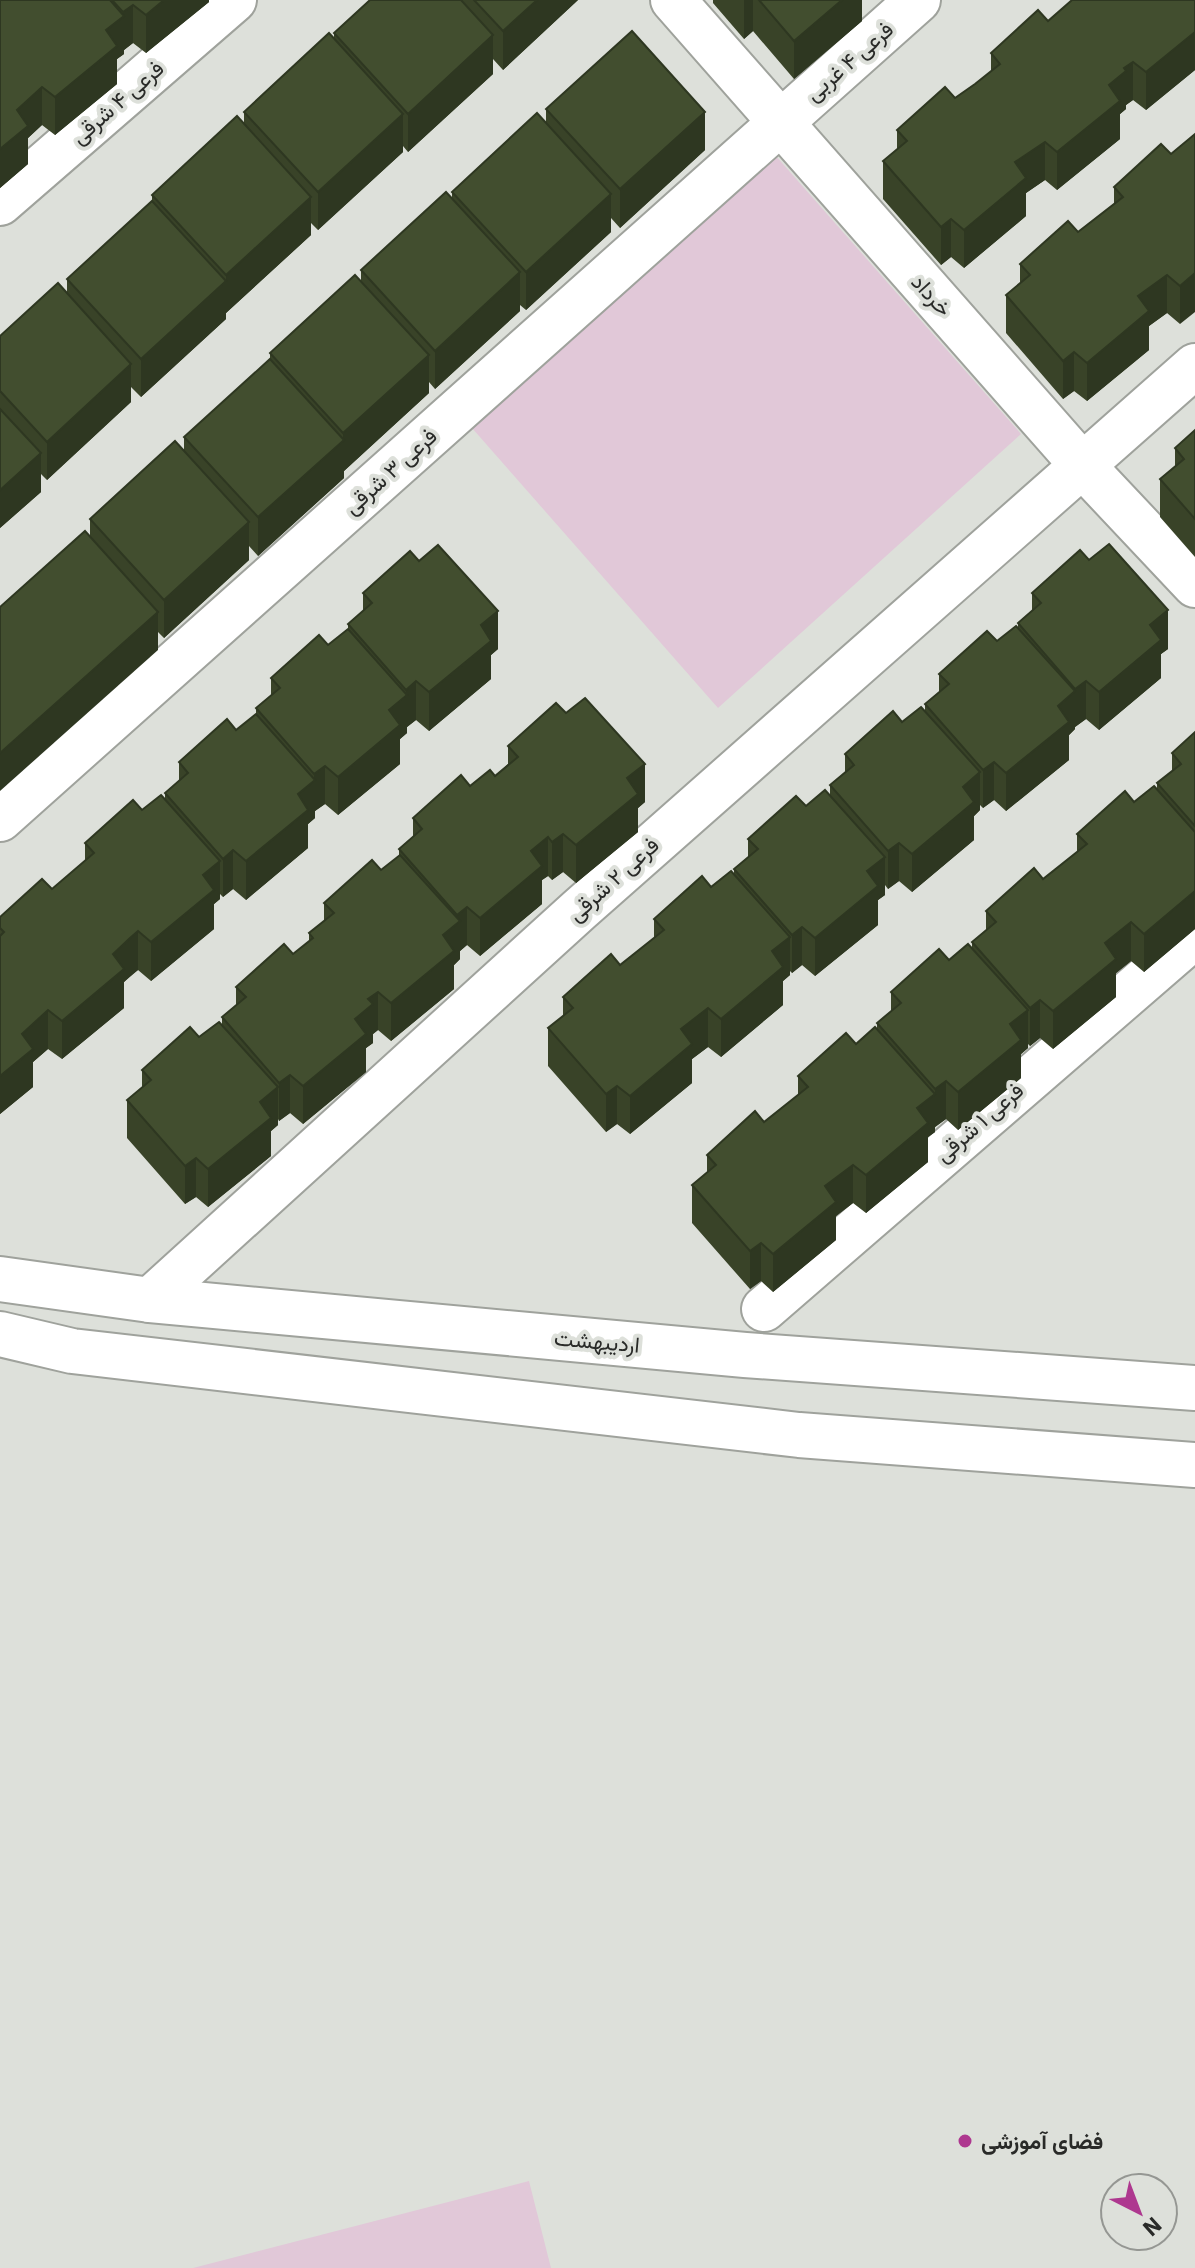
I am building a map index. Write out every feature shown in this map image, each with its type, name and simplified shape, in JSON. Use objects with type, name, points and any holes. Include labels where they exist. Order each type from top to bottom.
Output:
[{"type":"street","name":"فرعی ۴ شرقی","points":[[0,203],[234,0]]},
{"type":"street","name":"خرداد","points":[[673,0],[1083,466],[1195,585]]},
{"type":"street","name":"فرعی ۴ غربی","points":[[779,122],[918,0]]},
{"type":"street","name":"فرعی ۳ شرقی","points":[[0,819],[779,122]]},
{"type":"street","name":"فرعی ۲ شرقی","points":[[150,1300],[579,910],[1195,366]]},
{"type":"street","name":"فرعی ۱ شرقی","points":[[764,1309],[1195,936]]},
{"type":"street","name":"اردیبهشت","points":[[0,1279],[150,1300],[745,1355],[1195,1388]]},
{"type":"street","points":[[0,1334],[72,1351],[799,1435],[1195,1465]]},
{"type":"shaded area","points":[[775,155],[1021,434],[718,708],[472,428]]},
{"type":"shaded area","points":[[529,2181],[551,2268],[193,2268]]},
{"type":"building","points":[[0,0],[110,0],[124,16],[106,30],[117,46],[55,97],[42,87],[17,110],[28,126],[0,149]]},
{"type":"building","points":[[112,0],[164,0],[146,15],[133,5],[123,12]]},
{"type":"building","points":[[370,0],[461,0],[493,35],[408,114],[334,33]]},
{"type":"building","points":[[474,0],[537,0],[503,31]]},
{"type":"building","points":[[759,0],[842,0],[794,41]]},
{"type":"building","points":[[1072,0],[1195,0],[1195,32],[1146,72],[1133,62],[1124,68],[1126,71],[1109,85],[1120,101],[1057,152],[1045,142],[1015,162],[1026,178],[964,230],[951,219],[941,227],[883,161],[907,141],[897,130],[945,87],[955,98],[1000,64],[991,53],[1038,10],[1048,21]]},
{"type":"building","points":[[632,31],[705,112],[620,189],[546,109]]},
{"type":"building","points":[[329,33],[403,114],[318,192],[244,112]]},
{"type":"building","points":[[537,113],[611,194],[526,272],[452,192]]},
{"type":"building","points":[[237,116],[311,197],[226,275],[152,195]]},
{"type":"building","points":[[1195,134],[1195,273],[1180,286],[1167,275],[1138,296],[1149,311],[1087,363],[1074,352],[1063,361],[1006,295],[1030,275],[1020,264],[1068,221],[1078,232],[1123,197],[1114,187],[1161,144],[1171,154]]},
{"type":"building","points":[[446,192],[520,272],[435,351],[361,270]]},
{"type":"building","points":[[152,201],[226,281],[141,359],[67,279]]},
{"type":"building","points":[[355,275],[429,355],[343,433],[270,353]]},
{"type":"building","points":[[58,283],[131,364],[47,442],[0,391],[0,336]]},
{"type":"building","points":[[270,359],[344,440],[258,517],[184,437]]},
{"type":"building","points":[[0,409],[41,453],[0,490]]},
{"type":"building","points":[[1195,430],[1195,519],[1160,479],[1184,459],[1175,448]]},
{"type":"building","points":[[175,441],[249,522],[164,600],[90,519]]},
{"type":"building","points":[[85,531],[158,612],[0,753],[0,607]]},
{"type":"building","points":[[1109,544],[1168,610],[1150,625],[1161,640],[1099,692],[1086,681],[1075,689],[1018,623],[1041,603],[1032,593],[1080,550],[1089,560]]},
{"type":"building","points":[[438,545],[498,611],[481,625],[491,641],[429,692],[416,681],[406,690],[348,624],[372,603],[363,593],[410,551],[419,561]]},
{"type":"building","points":[[1016,626],[1075,691],[1058,706],[1069,722],[1006,773],[994,762],[983,770],[925,704],[949,684],[939,674],[987,631],[997,641]]},
{"type":"building","points":[[348,629],[407,695],[389,710],[400,725],[338,777],[325,766],[314,774],[256,708],[280,688],[271,678],[319,635],[328,645]]},
{"type":"building","points":[[585,698],[645,764],[627,778],[638,794],[576,845],[563,834],[552,842],[548,837],[531,851],[542,866],[480,918],[467,907],[457,915],[399,849],[422,829],[413,818],[461,775],[470,786],[490,770],[495,776],[518,757],[508,746],[556,703],[566,713]]},
{"type":"building","points":[[921,707],[980,772],[963,787],[974,802],[912,854],[899,843],[888,851],[830,785],[854,765],[845,754],[893,711],[902,722]]},
{"type":"building","points":[[256,714],[315,780],[298,794],[308,810],[246,861],[233,850],[223,859],[165,793],[188,773],[179,762],[227,719],[236,730]]},
{"type":"building","points":[[1195,732],[1195,826],[1157,783],[1181,764],[1172,753]]},
{"type":"building","points":[[1154,786],[1195,832],[1195,891],[1144,934],[1131,922],[1105,943],[1116,959],[1053,1011],[1040,1000],[1030,1008],[972,942],[996,922],[986,911],[1034,868],[1043,879],[1087,844],[1077,834],[1125,791],[1134,802]]},
{"type":"building","points":[[825,790],[885,857],[867,871],[878,886],[815,938],[802,927],[792,935],[734,869],[758,849],[748,839],[796,796],[806,806]]},
{"type":"building","points":[[161,795],[220,861],[203,875],[214,890],[151,942],[138,931],[113,954],[124,969],[62,1021],[48,1010],[22,1034],[33,1049],[0,1076],[0,936],[4,932],[0,928],[0,917],[42,879],[52,889],[94,853],[85,843],[133,800],[142,810]]},
{"type":"building","points":[[400,855],[460,921],[443,935],[454,951],[391,1003],[378,992],[368,999],[373,1004],[355,1019],[366,1034],[303,1086],[290,1075],[279,1083],[222,1017],[246,997],[236,987],[284,944],[293,954],[313,938],[309,933],[334,913],[324,903],[372,860],[381,870]]},
{"type":"building","points":[[731,871],[790,937],[772,951],[783,967],[721,1019],[708,1008],[681,1029],[692,1044],[630,1096],[617,1086],[606,1094],[548,1028],[573,1008],[563,997],[611,954],[620,965],[664,930],[654,919],[702,876],[711,887]]},
{"type":"building","points":[[968,944],[1028,1010],[1010,1024],[1021,1040],[958,1092],[946,1081],[935,1089],[877,1023],[901,1003],[891,992],[939,949],[949,960]]},
{"type":"building","points":[[219,1022],[278,1087],[260,1102],[271,1118],[208,1169],[196,1158],[185,1166],[127,1100],[151,1080],[142,1070],[190,1027],[199,1037]]},
{"type":"building","points":[[875,1027],[935,1094],[917,1108],[928,1123],[866,1175],[853,1165],[825,1186],[836,1202],[773,1254],[761,1243],[750,1251],[692,1185],[716,1165],[707,1155],[755,1111],[764,1122],[808,1087],[798,1076],[846,1033],[856,1044]]},
{"type":"place","name":"فضای آموزشی","points":[[965,2141]]}]
